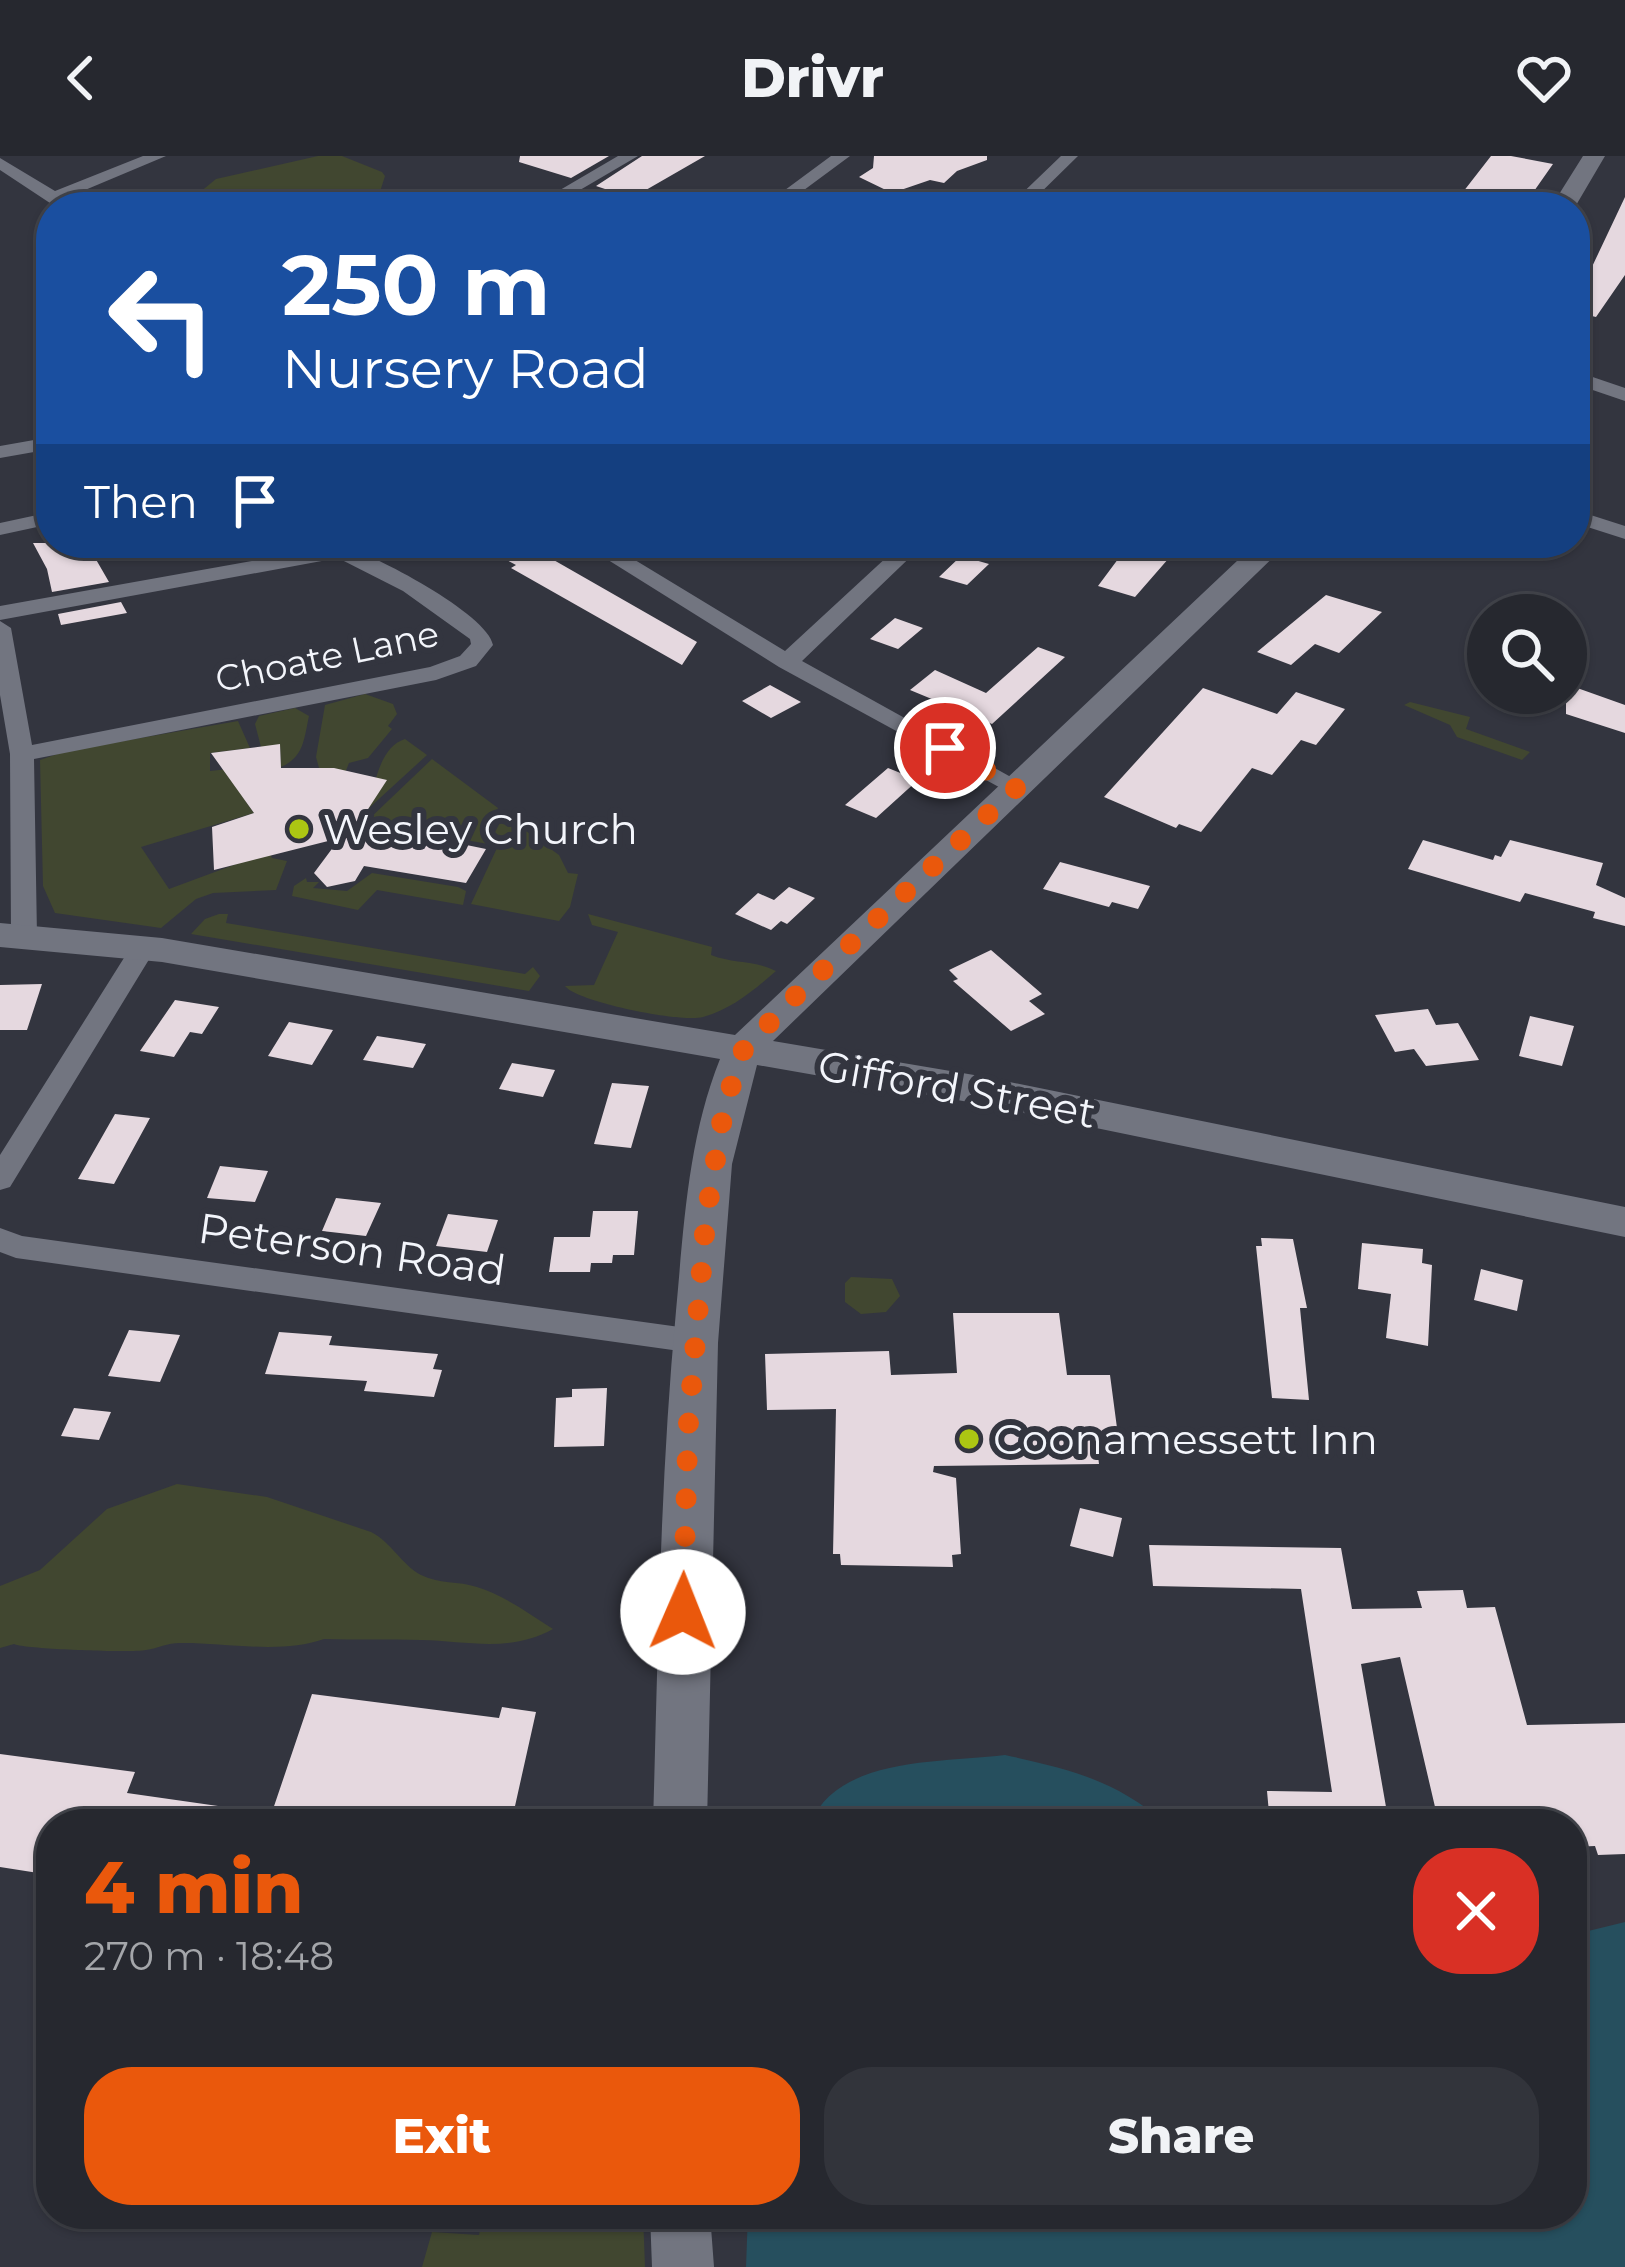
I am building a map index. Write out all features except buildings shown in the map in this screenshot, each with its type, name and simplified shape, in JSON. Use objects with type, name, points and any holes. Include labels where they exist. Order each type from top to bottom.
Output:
[{"type":"main road","points":[[1572,192],[1594,156]]},
{"type":"main road","points":[[680,1809],[685,1523],[694,1341],[706,1217],[724,1109],[742,1052],[1257,558]]},
{"type":"main road","name":"Gifford Street","points":[[12,936],[143,948],[980,1090],[1625,1222]]},
{"type":"main road","points":[[681,2229],[683,2267]]},
{"type":"street","points":[[82,192],[158,156]]},
{"type":"street","points":[[566,192],[630,156]]},
{"type":"street","points":[[791,192],[842,156]]},
{"type":"street","points":[[1032,192],[1070,156]]},
{"type":"street","points":[[0,163],[45,192]]},
{"type":"street","points":[[1590,382],[1625,395]]},
{"type":"street","points":[[0,452],[36,446]]},
{"type":"street","points":[[0,529],[36,521]]},
{"type":"street","points":[[1590,521],[1625,533]]},
{"type":"street","name":"Choate Lane","points":[[0,613],[302,558]]},
{"type":"street","name":"Choate Lane","points":[[22,754],[436,673],[468,661],[482,645],[481,636],[411,586],[355,558]]},
{"type":"street","points":[[617,558],[787,662],[1017,787]]},
{"type":"street","points":[[787,662],[898,558]]},
{"type":"street","points":[[0,628],[22,754],[12,936]]},
{"type":"street","points":[[0,1179],[143,948]]},
{"type":"street","name":"Peterson Road","points":[[0,1238],[16,1247],[694,1341]]},
{"type":"green space","points":[[318,156],[342,156],[385,176],[380,192],[200,192],[216,179]]},
{"type":"green space","points":[[365,694],[393,704],[397,714],[388,726],[392,729],[368,758],[349,763],[345,773],[319,768],[316,757],[325,705]]},
{"type":"green space","points":[[1410,702],[1470,717],[1466,729],[1530,752],[1522,760],[1457,737],[1450,725],[1404,705]]},
{"type":"green space","points":[[295,708],[309,716],[306,732],[299,753],[281,767],[280,745],[261,747],[255,724],[259,716]]},
{"type":"green space","points":[[238,721],[250,748],[210,753],[210,771],[246,767],[246,802],[254,813],[141,847],[169,889],[269,852],[272,858],[287,861],[276,890],[213,893],[196,899],[161,928],[55,913],[43,886],[40,760],[66,751]]},
{"type":"green space","points":[[405,739],[427,755],[368,809],[384,758]]},
{"type":"green space","points":[[432,759],[498,808],[487,834],[488,844],[366,822]]},
{"type":"green space","points":[[504,815],[559,855],[568,873],[578,874],[570,907],[559,921],[471,904],[497,848],[494,834]]},
{"type":"green space","points":[[372,873],[458,887],[466,891],[463,905],[377,890],[358,910],[292,896],[294,886],[306,878],[319,882],[313,888],[347,891]]},
{"type":"green space","points":[[228,914],[226,923],[525,974],[533,967],[540,976],[529,991],[191,934],[205,919]]},
{"type":"green space","points":[[588,914],[712,947],[711,955],[776,971],[733,1004],[703,1017],[674,1017],[608,1004],[565,986],[594,985],[618,932],[592,925]]},
{"type":"green space","points":[[851,1277],[892,1279],[900,1296],[886,1312],[861,1314],[845,1302],[845,1283]]},
{"type":"green space","points":[[177,1484],[267,1497],[371,1532],[421,1575],[487,1591],[553,1629],[520,1641],[488,1644],[324,1639],[273,1647],[178,1643],[136,1651],[14,1644],[0,1648],[0,1586],[40,1570],[107,1509]]},
{"type":"green space","points":[[480,2229],[644,2229],[645,2267],[422,2267],[432,2232],[479,2235]]},
{"type":"water","points":[[1005,1755],[1091,1778],[1147,1809],[820,1809],[843,1786],[867,1774],[923,1762]]},
{"type":"water","points":[[1625,1922],[1625,2267],[746,2267],[747,2229],[1587,2229],[1587,1931]]},
{"type":"place","name":"Wesley Church","points":[[299,829]]},
{"type":"place","name":"Coonamessett Inn","points":[[969,1439]]},
{"type":"route","points":[[683,1612],[688,1429],[698,1300],[706,1217],[732,1080],[742,1052],[788,1003],[1017,787],[945,748]]}]
